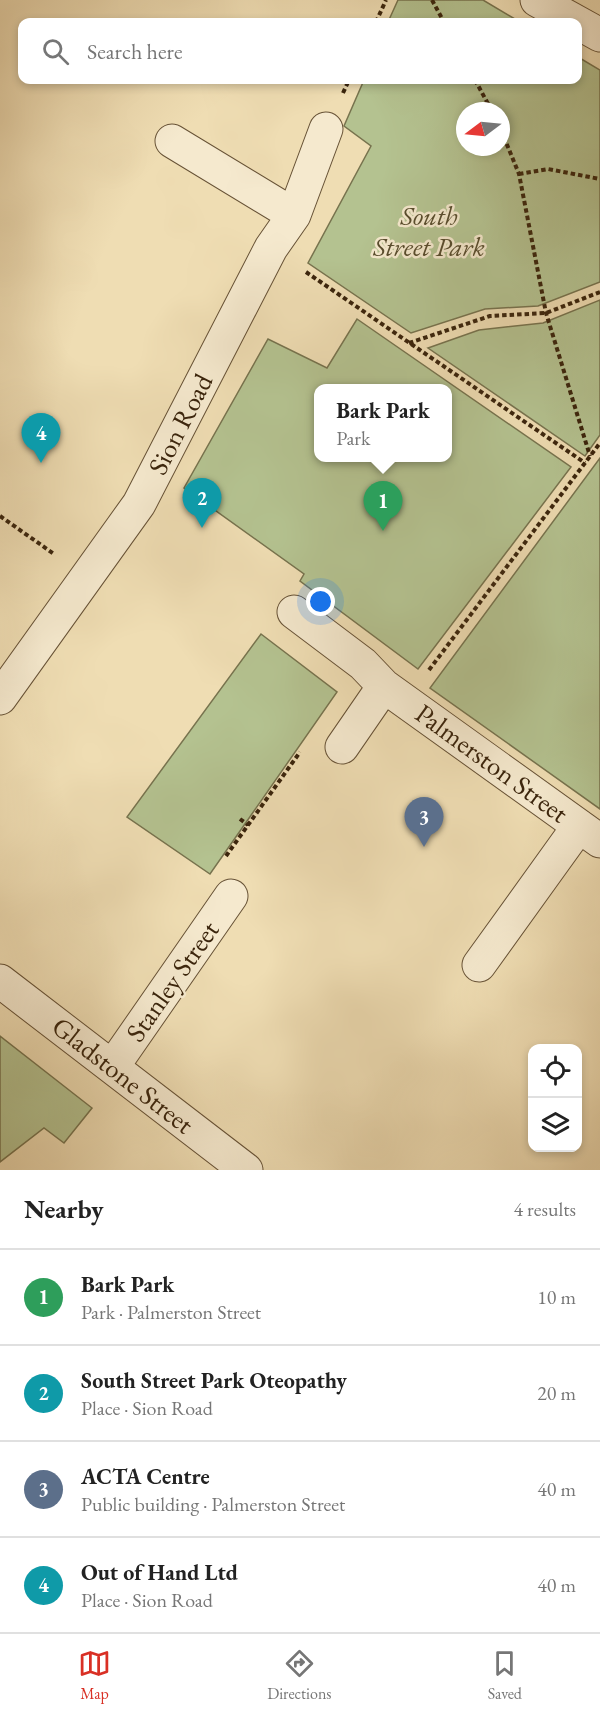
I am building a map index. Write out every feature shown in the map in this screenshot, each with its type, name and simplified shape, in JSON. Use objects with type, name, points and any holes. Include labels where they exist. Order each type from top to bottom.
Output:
[{"type":"street","points":[[537,0],[569,18]]},
{"type":"street","points":[[582,25],[600,35]]},
{"type":"street","name":"Sion Road","points":[[0,698],[139,504],[271,249],[294,215],[326,129]]},
{"type":"street","points":[[172,141],[294,215]]},
{"type":"street","name":"Palmerston Street","points":[[294,612],[363,664],[394,694],[589,833]]},
{"type":"street","points":[[342,747],[394,694]]},
{"type":"street","points":[[479,965],[589,833]]},
{"type":"street","name":"Stanley Street","points":[[113,1066],[231,896]]},
{"type":"street","name":"Gladstone Street","points":[[0,981],[113,1066],[236,1167]]},
{"type":"path","points":[[378,18],[386,0]]},
{"type":"path","points":[[432,0],[442,18]]},
{"type":"path","points":[[477,84],[487,102]]},
{"type":"path","points":[[510,152],[519,174],[546,313],[590,456]]},
{"type":"path","points":[[519,174],[548,169],[600,179]]},
{"type":"path","points":[[271,249],[585,463]]},
{"type":"path","points":[[408,343],[490,316],[546,313],[600,292]]},
{"type":"path","points":[[394,694],[600,443]]},
{"type":"path","points":[[0,516],[87,577]]},
{"type":"path","points":[[231,896],[209,881],[302,749]]},
{"type":"path","points":[[240,819],[248,825]]},
{"type":"green space","points":[[398,0],[483,0],[513,18],[390,18]]},
{"type":"green space","name":"South Street Park","points":[[582,59],[600,70],[600,282],[538,306],[485,309],[411,333],[308,263],[371,146],[344,126],[362,84],[582,84]]},
{"type":"green space","name":"South Street Park","points":[[600,300],[600,435],[585,456],[428,348],[479,330],[543,323]]},
{"type":"green space","points":[[357,319],[451,384],[314,384],[314,462],[452,462],[452,385],[571,467],[418,669],[300,581],[304,574],[184,488],[268,339],[327,368]]},
{"type":"green space","points":[[600,458],[600,809],[430,688]]},
{"type":"green space","points":[[261,634],[337,692],[210,874],[127,817]]},
{"type":"green space","points":[[0,1036],[92,1108],[64,1143],[44,1128],[0,1162]]},
{"type":"place","name":"Out of Hand Ltd","points":[[41,463]]},
{"type":"place","name":"South Street Park Oteopathy","points":[[202,528]]},
{"type":"place","name":"Bark Park","points":[[383,531]]},
{"type":"place","name":"ACTA Centre","points":[[424,847]]}]
